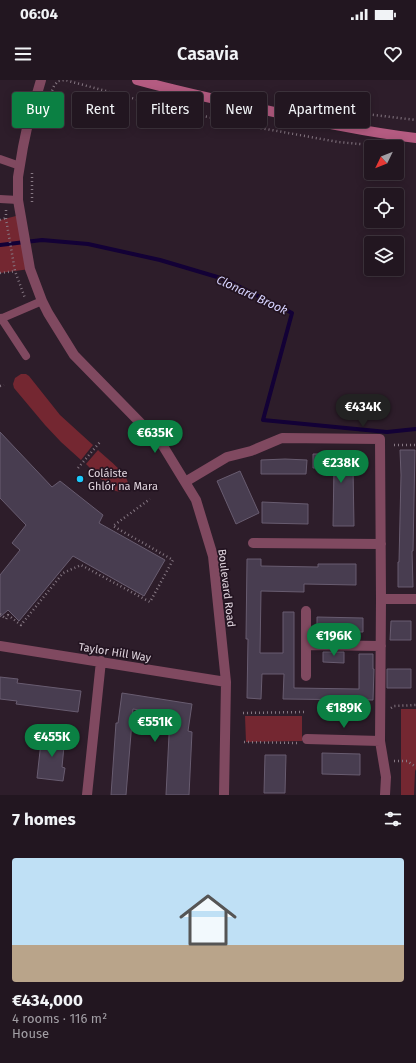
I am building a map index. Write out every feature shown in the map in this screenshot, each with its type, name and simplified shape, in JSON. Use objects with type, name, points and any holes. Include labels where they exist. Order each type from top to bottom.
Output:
[{"type":"main road","points":[[137,80],[173,90],[292,116],[357,129],[416,138]]},
{"type":"street","name":"Boulevard Road","points":[[41,80],[27,128],[20,166],[18,200],[30,270],[48,313],[74,355],[163,446],[196,500],[213,556],[226,682],[224,795]]},
{"type":"street","points":[[185,482],[226,457],[251,451],[282,438],[380,439],[380,741],[386,777],[385,795]]},
{"type":"street","points":[[253,543],[381,544]]},
{"type":"street","points":[[381,599],[416,599]]},
{"type":"street","points":[[306,611],[306,676]]},
{"type":"street","points":[[306,645],[381,646]]},
{"type":"street","name":"Taylor Hill Way","points":[[0,646],[226,682]]},
{"type":"street","points":[[87,795],[100,662]]},
{"type":"street","points":[[302,741],[380,741]]},
{"type":"lane","points":[[0,159],[20,166]]},
{"type":"lane","points":[[0,199],[18,200]]},
{"type":"lane","points":[[26,356],[1,319],[42,301]]},
{"type":"path","points":[[52,92],[57,81],[65,80],[180,111],[255,127],[338,142],[364,144]]},
{"type":"path","points":[[370,114],[416,120]]},
{"type":"path","points":[[32,167],[32,208]]},
{"type":"path","points":[[8,233],[15,272],[28,306]]},
{"type":"path","points":[[0,273],[30,270]]},
{"type":"path","points":[[0,386],[4,384]]},
{"type":"path","points":[[78,468],[100,442]]},
{"type":"path","points":[[394,445],[416,445]]},
{"type":"path","points":[[0,614],[6,618],[8,616],[22,625],[63,573],[81,565],[150,602],[173,560],[114,526],[150,499]]},
{"type":"path","points":[[380,712],[387,712],[394,706],[416,705]]},
{"type":"path","points":[[243,713],[305,712]]},
{"type":"path","points":[[244,742],[302,741]]},
{"type":"path","points":[[383,760],[407,761],[416,767]]},
{"type":"shaded area","points":[[20,215],[30,269],[0,273],[0,220]]},
{"type":"shaded area","points":[[21,374],[26,374],[29,376],[60,415],[93,445],[81,460],[45,425],[14,388],[13,384],[15,378]]},
{"type":"shaded area","points":[[98,450],[115,465],[127,479],[128,485],[126,489],[120,492],[112,490],[86,464]]},
{"type":"shaded area","points":[[401,709],[416,709],[416,769],[414,795],[401,795]]},
{"type":"shaded area","points":[[245,716],[302,716],[302,741],[246,742]]},
{"type":"building","points":[[0,432],[52,487],[60,481],[103,515],[99,523],[165,560],[144,596],[73,556],[19,621],[8,610],[0,617],[0,575],[20,550],[12,543],[26,525],[0,498]]},
{"type":"building","points":[[400,450],[415,450],[412,551],[413,587],[398,587],[401,475]]},
{"type":"building","points":[[313,454],[359,454],[359,468],[353,468],[354,526],[333,526],[334,468],[313,468]]},
{"type":"building","points":[[261,460],[307,460],[306,474],[261,474]]},
{"type":"building","points":[[240,471],[259,513],[236,524],[217,481]]},
{"type":"building","points":[[262,502],[308,504],[308,524],[262,523]]},
{"type":"building","points":[[247,559],[261,559],[261,566],[318,567],[318,564],[356,564],[356,585],[304,584],[304,592],[261,591],[260,653],[283,653],[283,612],[294,612],[294,688],[359,689],[359,654],[373,654],[373,700],[283,699],[284,674],[262,674],[261,699],[247,698]]},
{"type":"building","points":[[317,617],[363,618],[363,632],[345,632],[345,639],[323,639],[323,632],[317,631]]},
{"type":"building","points":[[391,621],[411,621],[411,640],[390,640]]},
{"type":"building","points":[[323,652],[344,652],[344,663],[323,662]]},
{"type":"building","points":[[387,669],[411,669],[411,688],[387,688]]},
{"type":"building","points":[[0,677],[18,679],[17,683],[81,691],[78,712],[16,704],[17,701],[0,699]]},
{"type":"building","points":[[122,693],[192,704],[188,731],[192,732],[189,795],[166,795],[170,715],[133,709],[126,795],[111,795],[116,723],[118,723]]},
{"type":"building","points":[[42,733],[65,736],[62,767],[65,768],[63,781],[37,778]]},
{"type":"building","points":[[322,753],[360,754],[360,775],[322,774]]},
{"type":"building","points":[[265,755],[286,755],[285,793],[264,793]]},
{"type":"waterway","name":"Clonard Brook","points":[[0,245],[42,240],[88,244],[160,260],[224,279],[292,313],[263,420],[387,432],[416,429]]},
{"type":"place","name":"Coláiste Ghlór na Mara","points":[[80,479]]}]
